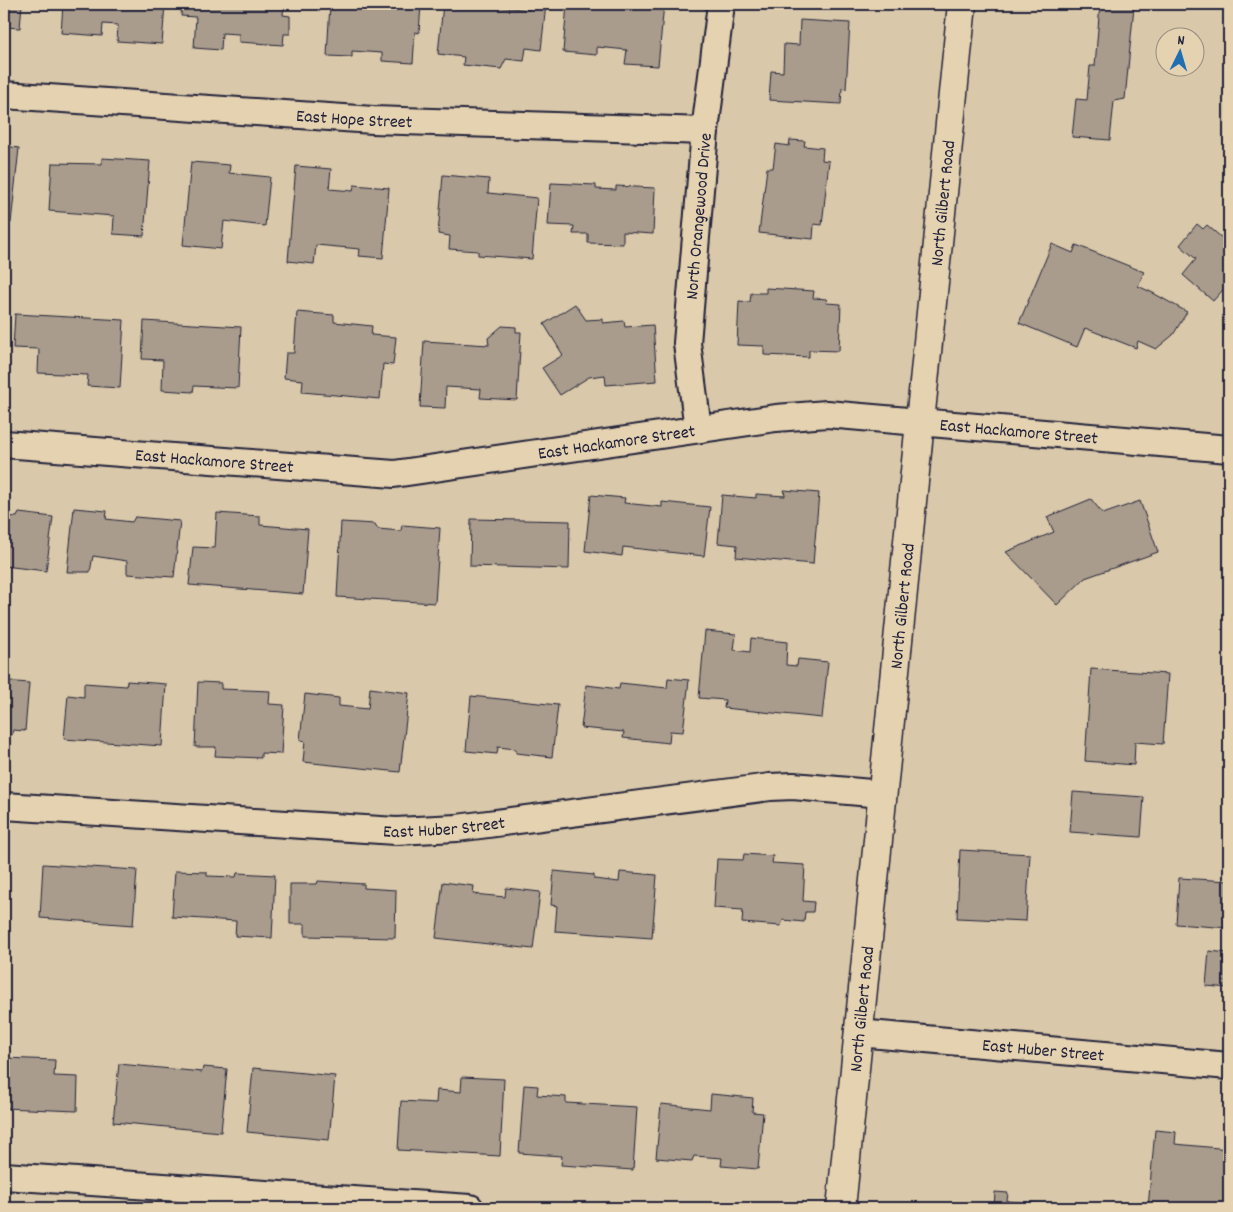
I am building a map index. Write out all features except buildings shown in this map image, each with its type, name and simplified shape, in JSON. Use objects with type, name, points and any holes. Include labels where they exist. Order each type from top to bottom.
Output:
[{"type":"main road","name":"North Gilbert Road","points":[[841,1208],[962,4]]},
{"type":"street","name":"North Orangewood Drive","points":[[698,429],[687,343],[705,130],[721,4]]},
{"type":"street","name":"East Hope Street","points":[[4,95],[373,120],[705,130]]},
{"type":"street","name":"East Hackamore Street","points":[[4,444],[394,474],[698,429],[818,414],[1229,449]]},
{"type":"street","name":"East Huber Street","points":[[4,806],[396,831],[457,828],[770,787],[794,786],[882,794]]},
{"type":"street","name":"East Huber Street","points":[[858,1034],[1229,1066]]},
{"type":"street","points":[[4,1176],[470,1208]]}]
